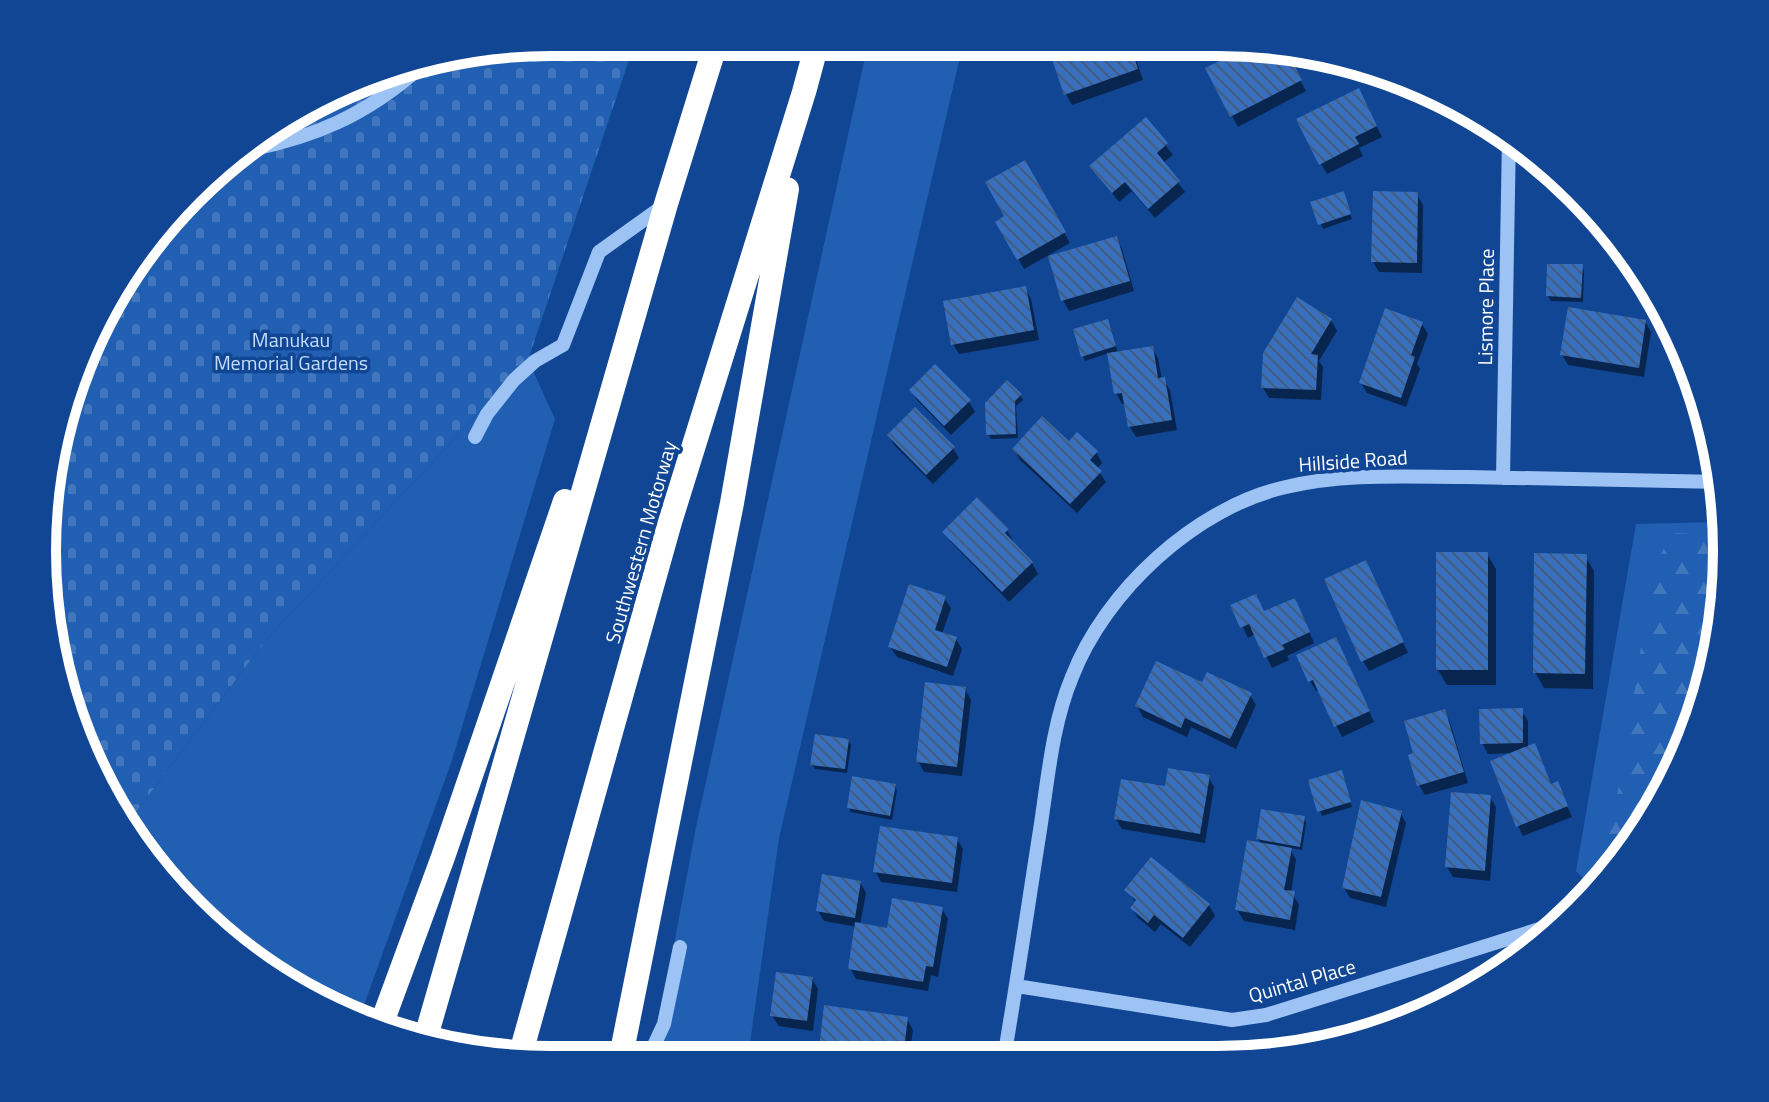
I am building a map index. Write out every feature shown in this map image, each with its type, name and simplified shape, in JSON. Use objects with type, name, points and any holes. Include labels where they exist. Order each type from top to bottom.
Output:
[{"type":"highway","points":[[428,1030],[666,204],[712,56]]},
{"type":"highway","name":"Southwestern Motorway","points":[[523,1045],[670,522],[814,56]]},
{"type":"highway","points":[[623,1046],[732,503],[804,92]]},
{"type":"highway","points":[[384,1017],[443,857],[666,204]]},
{"type":"street","points":[[265,147],[327,128],[369,108],[409,77]]},
{"type":"street","name":"Lismore Place","points":[[1503,478],[1509,151]]},
{"type":"street","points":[[475,437],[487,414],[514,380],[535,361],[563,345],[599,252],[666,204]]},
{"type":"street","name":"Hillside Road","points":[[1006,1046],[1055,732],[1072,676],[1101,621],[1139,574],[1168,549],[1212,518],[1247,500],[1284,487],[1328,479],[1708,482]]},
{"type":"street","name":"Quintal Place","points":[[1016,986],[1232,1020],[1266,1015],[1535,930]]},
{"type":"street","points":[[654,1046],[664,1024],[680,947]]},
{"type":"green space","name":"Manukau Memorial Gardens","points":[[630,56],[528,360],[266,640],[133,816],[107,770],[82,710],[60,616],[56,551],[60,486],[73,423],[94,362],[122,303],[158,250],[201,201],[276,139],[332,107],[392,82],[486,60]]},
{"type":"green space","points":[[865,56],[960,56],[779,838],[750,1046],[655,1046],[696,827]]},
{"type":"green space","points":[[528,360],[555,419],[452,760],[363,1008],[303,980],[250,944],[179,877],[133,816],[266,640]]},
{"type":"green space","points":[[1712,522],[1709,616],[1687,710],[1662,770],[1630,826],[1586,881],[1576,871],[1636,524]]},
{"type":"green space","points":[[1673,533],[1712,535],[1709,616],[1687,710],[1662,770],[1612,851],[1606,850],[1626,751],[1652,569]]},
{"type":"building","points":[[1051,56],[1134,56],[1138,69],[1064,95]]},
{"type":"building","points":[[1229,56],[1292,62],[1302,80],[1230,117],[1205,68]]},
{"type":"building","points":[[1359,88],[1377,126],[1355,137],[1359,144],[1319,165],[1296,119]]},
{"type":"building","points":[[1146,117],[1168,143],[1157,153],[1180,181],[1148,209],[1125,182],[1112,193],[1089,166]]},
{"type":"building","points":[[1025,160],[1066,232],[1017,260],[995,222],[1004,216],[985,182]]},
{"type":"building","points":[[1344,191],[1351,214],[1318,225],[1310,202]]},
{"type":"building","points":[[1373,191],[1418,192],[1417,263],[1371,262]]},
{"type":"building","points":[[1117,236],[1130,281],[1061,301],[1048,256]]},
{"type":"building","points":[[1547,264],[1583,264],[1581,298],[1546,296]]},
{"type":"building","points":[[1026,286],[1034,330],[951,345],[943,301]]},
{"type":"building","points":[[1297,297],[1332,319],[1311,354],[1318,355],[1316,390],[1261,388],[1263,353]]},
{"type":"building","points":[[1568,307],[1646,320],[1639,368],[1560,355]]},
{"type":"building","points":[[1385,308],[1423,322],[1401,398],[1359,383]]},
{"type":"building","points":[[1108,319],[1116,346],[1081,357],[1073,329]]},
{"type":"building","points":[[1153,346],[1158,378],[1165,377],[1172,420],[1128,427],[1122,393],[1114,394],[1107,353]]},
{"type":"building","points":[[935,364],[971,400],[944,426],[909,390]]},
{"type":"building","points":[[1007,380],[1022,394],[1015,401],[1016,434],[986,435],[985,403]]},
{"type":"building","points":[[915,407],[955,447],[926,475],[887,435]]},
{"type":"building","points":[[1042,416],[1069,441],[1077,432],[1098,451],[1090,460],[1102,471],[1070,504],[1012,449]]},
{"type":"building","points":[[977,497],[1009,529],[1005,533],[1033,562],[1002,592],[942,532]]},
{"type":"building","points":[[1436,552],[1488,552],[1488,670],[1436,670]]},
{"type":"building","points":[[1534,553],[1587,554],[1585,674],[1533,673]]},
{"type":"building","points":[[1366,560],[1404,642],[1361,662],[1324,579]]},
{"type":"building","points":[[909,584],[946,596],[935,630],[957,637],[947,667],[888,647]]},
{"type":"building","points":[[1256,594],[1264,611],[1295,598],[1310,632],[1282,645],[1285,649],[1264,658],[1249,624],[1240,628],[1230,605]]},
{"type":"building","points":[[1336,637],[1370,711],[1334,727],[1313,680],[1308,682],[1296,655]]},
{"type":"building","points":[[1156,661],[1202,682],[1207,672],[1252,693],[1230,739],[1185,718],[1181,728],[1135,706]]},
{"type":"building","points":[[925,682],[966,687],[957,767],[916,762]]},
{"type":"building","points":[[1523,708],[1523,743],[1480,744],[1479,709]]},
{"type":"building","points":[[1445,709],[1464,772],[1417,786],[1408,755],[1413,753],[1404,721]]},
{"type":"building","points":[[815,734],[849,739],[845,769],[810,765]]},
{"type":"building","points":[[1535,743],[1551,784],[1558,781],[1568,806],[1516,827],[1490,761]]},
{"type":"building","points":[[1168,768],[1210,775],[1200,834],[1114,819],[1121,779],[1165,786]]},
{"type":"building","points":[[1342,770],[1351,802],[1317,812],[1308,780]]},
{"type":"building","points":[[852,776],[896,784],[890,816],[847,808]]},
{"type":"building","points":[[1451,792],[1491,795],[1485,871],[1445,867]]},
{"type":"building","points":[[1361,800],[1402,811],[1381,897],[1342,888]]},
{"type":"building","points":[[1261,809],[1305,816],[1300,847],[1256,839]]},
{"type":"building","points":[[880,826],[958,837],[952,883],[873,872]]},
{"type":"building","points":[[1247,840],[1292,848],[1284,890],[1295,891],[1290,920],[1235,910]]},
{"type":"building","points":[[1151,857],[1210,904],[1183,938],[1154,915],[1148,923],[1130,908],[1136,900],[1124,890]]},
{"type":"building","points":[[822,874],[861,881],[855,918],[816,911]]},
{"type":"building","points":[[892,898],[943,907],[933,967],[926,966],[923,982],[848,969],[855,922],[887,928]]},
{"type":"building","points":[[776,972],[813,977],[807,1021],[770,1016]]},
{"type":"building","points":[[824,1005],[908,1017],[904,1046],[819,1046]]}]
